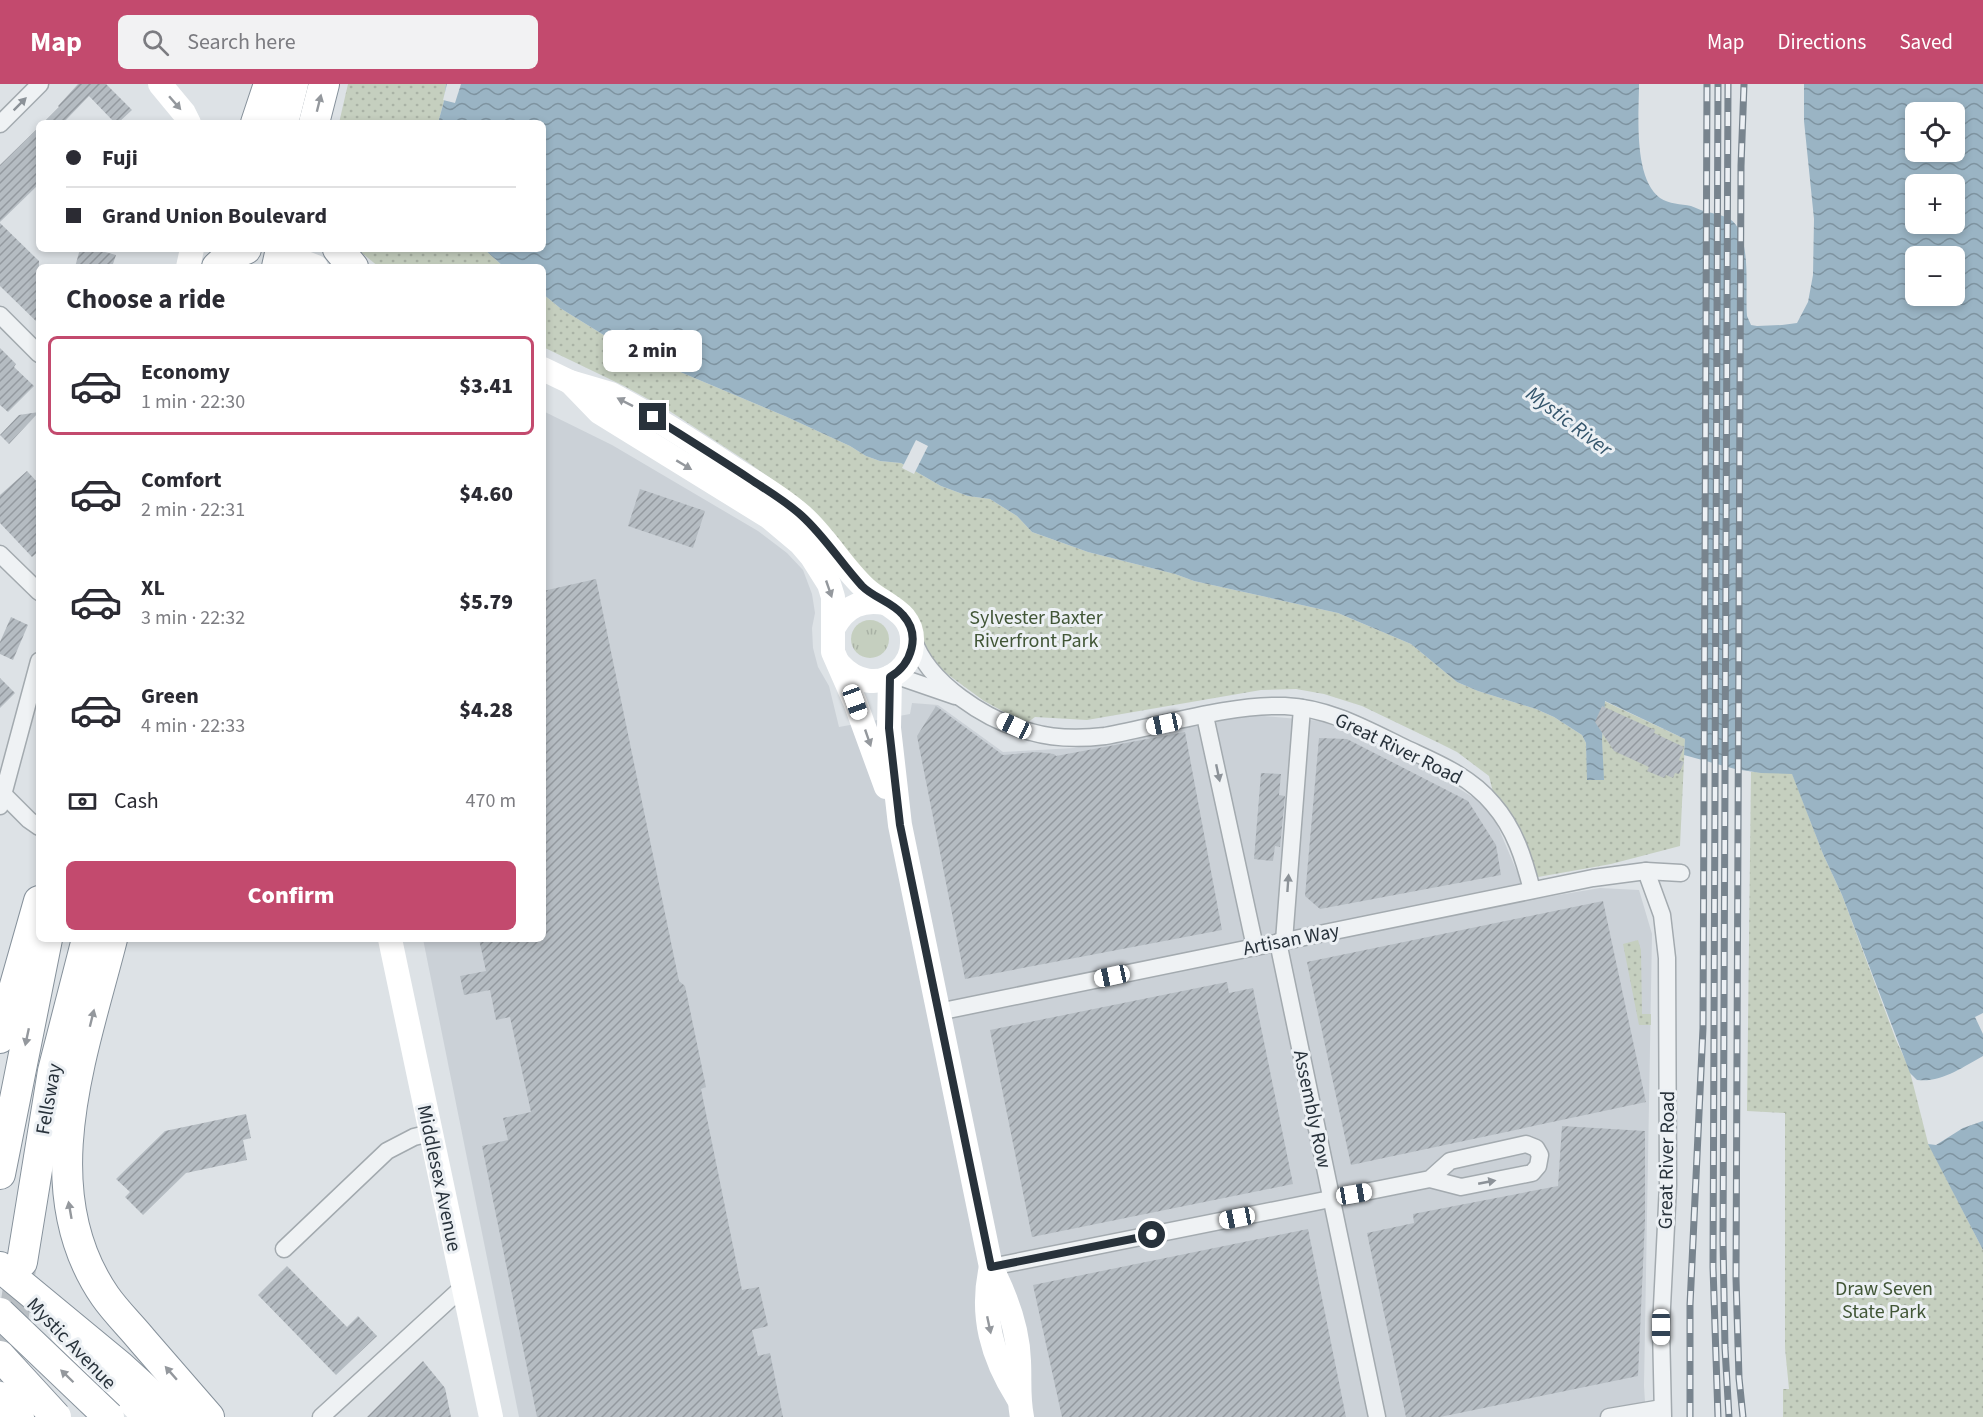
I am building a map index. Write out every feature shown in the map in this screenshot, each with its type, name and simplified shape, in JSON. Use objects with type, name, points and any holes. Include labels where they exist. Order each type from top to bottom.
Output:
[{"type":"highway","points":[[257,120],[269,84]]},
{"type":"highway","points":[[284,120],[292,84]]},
{"type":"highway","points":[[315,120],[324,84]]},
{"type":"highway","points":[[220,264],[230,255],[238,252]]},
{"type":"highway","points":[[340,252],[350,264]]},
{"type":"highway","points":[[2,1024],[36,911]]},
{"type":"highway","points":[[0,1174],[46,942]]},
{"type":"highway","name":"Fellsway","points":[[7,1266],[86,942]]},
{"type":"highway","points":[[111,942],[73,1100],[66,1153],[71,1219],[85,1259],[106,1297],[209,1417]]},
{"type":"highway","points":[[7,1266],[176,1417]]},
{"type":"highway","points":[[0,1313],[109,1417]]},
{"type":"highway","points":[[0,1356],[56,1417]]},
{"type":"highway","points":[[0,1397],[19,1417]]},
{"type":"highway","points":[[0,1407],[2,1417]]},
{"type":"street","points":[[0,124],[40,84]]},
{"type":"street","points":[[160,84],[188,120]]},
{"type":"street","points":[[277,253],[308,264]]},
{"type":"street","points":[[0,315],[36,351]]},
{"type":"street","points":[[546,370],[570,382],[610,394],[633,406],[777,497],[813,526],[863,587],[885,603]]},
{"type":"street","points":[[570,382],[599,412],[769,517],[800,543],[812,557],[833,597],[833,652],[855,702],[900,825]]},
{"type":"street","points":[[0,554],[36,589]]},
{"type":"street","points":[[834,627],[840,616],[849,608],[860,602],[873,601],[895,607],[903,615],[912,635],[909,657],[903,667],[892,676],[879,681],[868,681],[847,672],[839,664]]},
{"type":"street","name":"Great River Road","points":[[912,635],[917,651],[930,670],[962,698]]},
{"type":"street","points":[[36,672],[1,797],[36,825]]},
{"type":"street","points":[[892,676],[889,728],[900,825],[991,1267],[1012,1319],[1019,1362],[1020,1408]]},
{"type":"street","name":"Great River Road","points":[[892,676],[962,698],[1014,726],[1031,732],[1068,738],[1105,736],[1252,707],[1302,708],[1337,716],[1448,768],[1480,790],[1494,805],[1514,835],[1532,890]]},
{"type":"street","name":"Assembly Row","points":[[1302,708],[1281,942],[1331,1199],[1377,1417]]},
{"type":"street","points":[[1205,716],[1255,947]]},
{"type":"street","name":"Great River Road","points":[[1646,871],[1662,915],[1667,958],[1668,1185],[1661,1327],[1663,1413]]},
{"type":"street","name":"Artisan Way","points":[[938,1012],[1593,878],[1646,871],[1681,873]]},
{"type":"street","name":"Middlesex Avenue","points":[[391,942],[490,1417]]},
{"type":"street","points":[[284,1249],[387,1151],[414,1137],[430,1133]]},
{"type":"street","points":[[991,1267],[1430,1179],[1461,1187],[1532,1173],[1539,1166],[1540,1155],[1536,1148],[1526,1144],[1450,1161],[1430,1179]]},
{"type":"street","name":"Mystic Avenue","points":[[7,1266],[144,1417]]},
{"type":"street","points":[[321,1417],[464,1287]]},
{"type":"street","points":[[1609,1417],[1663,1413]]},
{"type":"shaded area","points":[[546,412],[612,445],[758,531],[787,553],[803,570],[812,594],[815,613],[812,628],[813,648],[818,667],[829,686],[839,727],[910,714],[912,703],[938,705],[1003,752],[1074,748],[1172,728],[1253,715],[1321,721],[1407,756],[1490,808],[1529,900],[1600,888],[1639,890],[1652,934],[1644,1386],[1646,1417],[519,1417],[424,942],[546,942]]},
{"type":"green space","points":[[348,84],[446,84],[439,120],[340,120]]},
{"type":"green space","points":[[361,252],[487,252],[501,264],[375,264]]},
{"type":"green space","name":"Sylvester Baxter Riverfront Park","points":[[546,296],[560,308],[628,350],[787,417],[850,446],[866,456],[880,461],[901,463],[941,486],[968,496],[990,499],[1017,516],[1032,532],[1088,552],[1194,581],[1338,613],[1411,644],[1457,682],[1536,709],[1554,717],[1582,735],[1586,743],[1588,780],[1603,780],[1604,701],[1685,739],[1680,846],[1611,864],[1538,877],[1521,830],[1493,792],[1489,776],[1457,752],[1439,743],[1362,706],[1324,694],[1296,689],[1261,690],[1087,720],[1035,717],[1028,722],[1006,713],[984,701],[939,668],[867,579],[790,492],[668,410],[546,348]]},
{"type":"green space","points":[[870,620],[883,626],[889,639],[883,652],[870,658],[857,652],[851,639],[857,626]]},
{"type":"green space","name":"Draw Seven State Park","points":[[1751,772],[1792,773],[1909,1068],[1928,1143],[1983,1250],[1983,1417],[1783,1417],[1783,1389],[1789,1389],[1785,1348],[1785,1113],[1747,1111]]},
{"type":"green space","points":[[1638,940],[1641,950],[1642,1014],[1651,1014],[1651,1025],[1639,1025],[1623,944]]},
{"type":"water","name":"Mystic River","points":[[446,84],[1639,84],[1639,145],[1645,176],[1651,189],[1660,198],[1671,203],[1691,206],[1724,216],[1736,225],[1741,234],[1746,257],[1747,316],[1751,325],[1757,326],[1797,323],[1808,302],[1813,275],[1814,219],[1804,121],[1804,84],[1983,84],[1983,1013],[1975,1017],[1983,1034],[1983,1056],[1952,1073],[1935,1079],[1917,1080],[1910,1073],[1842,895],[1823,854],[1792,774],[1735,769],[1684,755],[1685,739],[1605,701],[1602,739],[1604,780],[1587,780],[1586,743],[1582,735],[1554,717],[1536,709],[1457,682],[1411,644],[1338,613],[1194,581],[1088,552],[1032,532],[1017,516],[990,499],[968,496],[941,486],[901,463],[880,461],[866,456],[850,446],[787,417],[628,350],[560,308],[546,296],[546,264],[501,264],[487,252],[546,252],[546,120],[439,120]]},
{"type":"water","points":[[1983,1121],[1983,1250],[1928,1144],[1936,1145],[1963,1128]]},
{"type":"pier","points":[[447,84],[461,84],[455,103],[443,100]]},
{"type":"pier","points":[[916,440],[928,446],[914,474],[902,468]]},
{"type":"building","points":[[78,84],[106,84],[132,110],[121,120],[112,120],[89,96],[66,120],[46,120]]},
{"type":"building","points":[[36,130],[36,187],[0,222],[0,165]]},
{"type":"building","points":[[0,223],[39,261],[39,264],[36,264],[36,321],[0,286]]},
{"type":"building","points":[[79,252],[105,252],[116,255],[113,264],[76,264]]},
{"type":"building","points":[[0,348],[16,364],[14,367],[34,386],[8,412],[0,405]]},
{"type":"building","points":[[36,412],[9,444],[0,435],[19,415]]},
{"type":"building","points":[[27,471],[36,481],[36,554],[32,557],[0,523],[0,495]]},
{"type":"building","points":[[640,489],[705,511],[693,548],[628,526]]},
{"type":"building","points":[[596,579],[679,981],[685,986],[706,1087],[701,1089],[742,1290],[759,1287],[768,1326],[752,1330],[758,1356],[770,1353],[783,1417],[537,1417],[482,1146],[508,1140],[503,1118],[531,1112],[510,1017],[496,1020],[490,990],[464,995],[460,976],[486,971],[480,942],[546,942],[546,590]]},
{"type":"building","points":[[11,617],[28,625],[13,660],[0,654],[0,642]]},
{"type":"building","points":[[0,678],[15,693],[0,708]]},
{"type":"building","points":[[936,706],[1003,755],[1036,752],[1056,756],[1185,732],[1222,930],[965,979],[917,736]]},
{"type":"building","points":[[1602,706],[1655,730],[1654,733],[1684,747],[1679,760],[1684,762],[1679,774],[1675,773],[1673,778],[1666,775],[1664,778],[1647,771],[1649,767],[1614,751],[1595,722]]},
{"type":"building","points":[[1319,738],[1347,739],[1468,801],[1496,845],[1501,875],[1320,909],[1305,896]]},
{"type":"building","points":[[1261,773],[1281,774],[1279,795],[1285,796],[1280,847],[1275,846],[1273,861],[1254,859]]},
{"type":"building","points":[[1603,901],[1646,1102],[1351,1165],[1307,962]]},
{"type":"building","points":[[1227,982],[1229,993],[1253,988],[1293,1184],[1032,1237],[990,1030]]},
{"type":"building","points":[[246,1114],[251,1138],[243,1140],[247,1160],[186,1173],[143,1215],[125,1197],[130,1192],[116,1179],[165,1131]]},
{"type":"building","points":[[1562,1126],[1645,1131],[1645,1220],[1638,1376],[1440,1417],[1406,1417],[1367,1233],[1414,1223],[1413,1214],[1558,1186]]},
{"type":"building","points":[[1308,1229],[1346,1417],[1062,1417],[1033,1285]]},
{"type":"building","points":[[287,1266],[347,1327],[358,1316],[377,1336],[336,1375],[258,1295]]},
{"type":"building","points":[[423,1361],[445,1388],[451,1417],[367,1417]]},
{"type":"tunnel","points":[[0,1406],[22,1262]]},
{"type":"railway","points":[[1690,1417],[1690,1305],[1703,1028],[1707,84]]},
{"type":"railway","points":[[1718,84],[1713,1267],[1718,1417]]},
{"type":"railway","points":[[1728,84],[1723,1241],[1729,1417]]},
{"type":"railway","points":[[1743,1417],[1739,1378],[1736,1278],[1741,166],[1744,84]]},
{"type":"route","points":[[653,417],[800,514],[813,526],[863,587],[885,603],[895,607],[909,624],[912,646],[909,657],[903,667],[890,677],[888,696],[889,728],[900,825],[991,1267],[1152,1235]]}]
